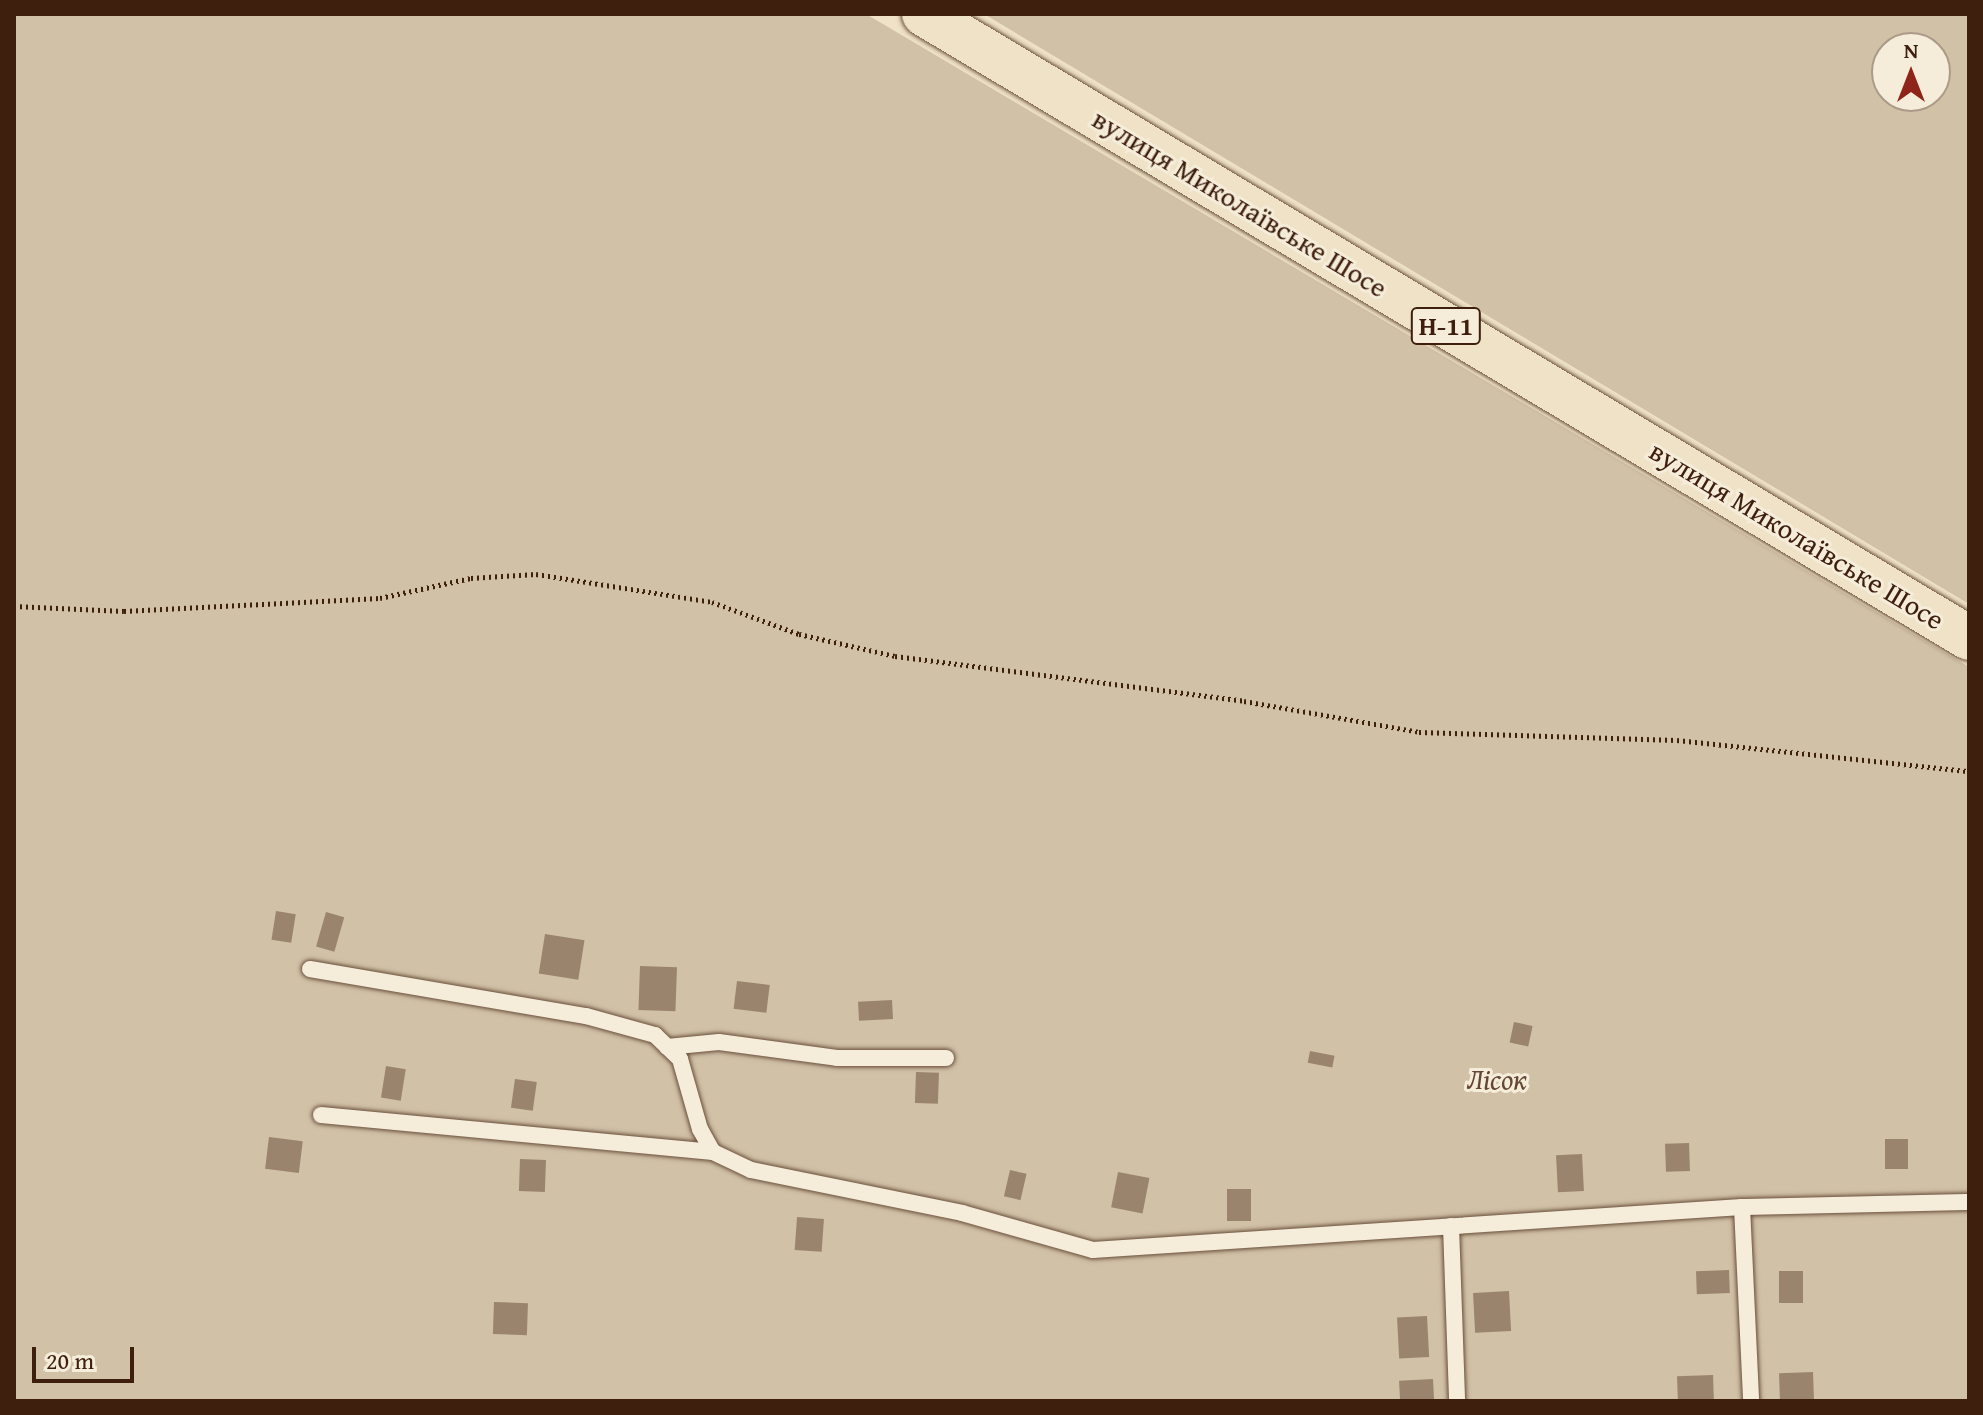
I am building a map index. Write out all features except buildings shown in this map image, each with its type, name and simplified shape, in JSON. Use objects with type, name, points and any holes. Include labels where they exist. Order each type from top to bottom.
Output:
[{"type":"main road","name":"вулиця Миколаївське Шосе","points":[[924,14],[1969,638]]},
{"type":"lane","points":[[310,969],[586,1016],[655,1035],[680,1059],[700,1129],[713,1152]]},
{"type":"lane","points":[[667,1047],[719,1042],[837,1058],[946,1058]]},
{"type":"lane","points":[[321,1115],[713,1152],[751,1170],[962,1213],[1093,1250],[1742,1207],[1969,1202]]},
{"type":"lane","points":[[1742,1207],[1751,1401]]},
{"type":"lane","points":[[1451,1226],[1457,1401]]},
{"type":"path","points":[[14,606],[124,611],[380,598],[471,578],[536,574],[712,602],[799,634],[895,656],[1244,701],[1419,732],[1677,740],[1969,771]]},
{"type":"green space","name":"Лісок","points":[[14,14],[866,14],[1969,667],[1969,1401],[14,1401]]},
{"type":"green space","points":[[984,14],[1969,14],[1969,604]]}]
